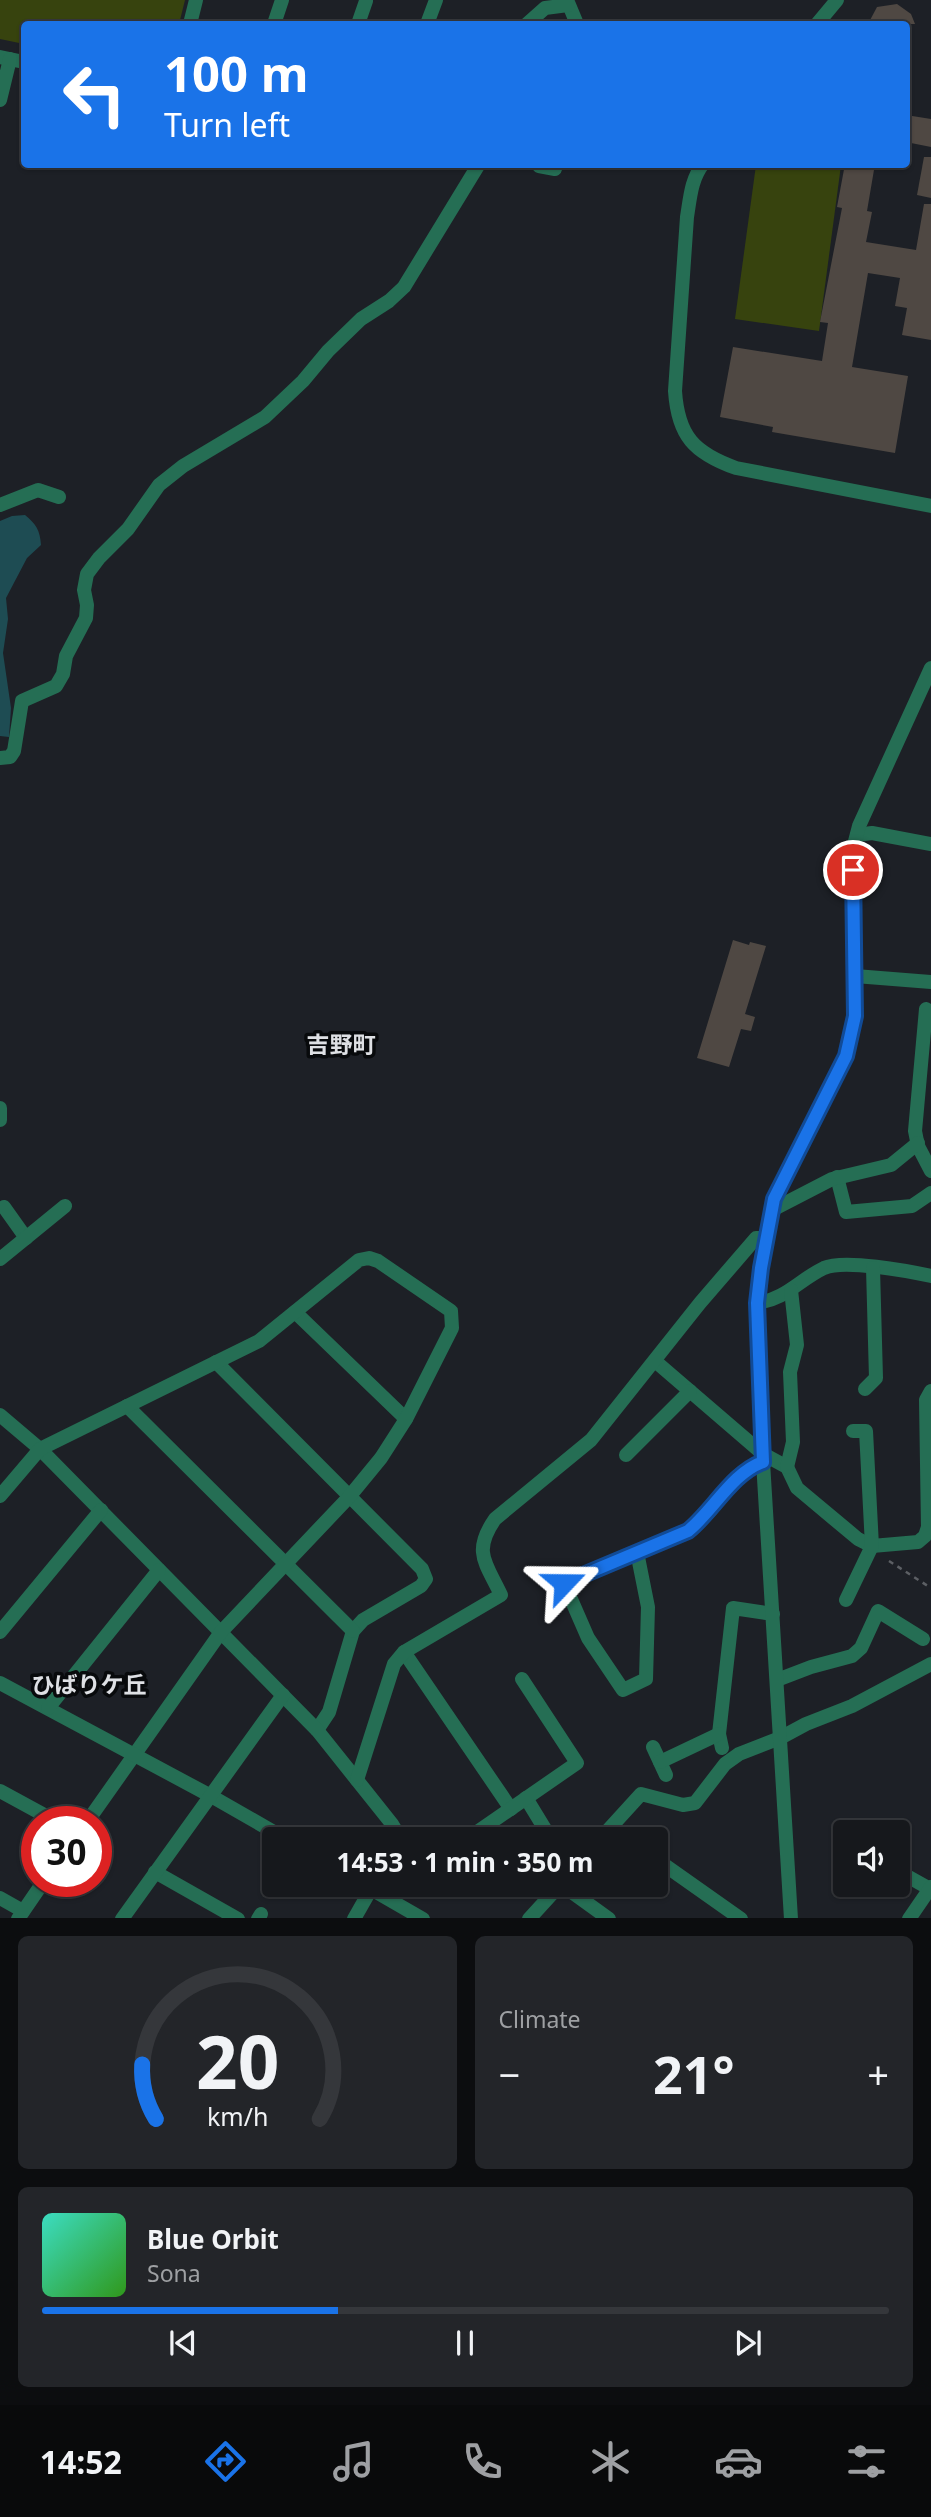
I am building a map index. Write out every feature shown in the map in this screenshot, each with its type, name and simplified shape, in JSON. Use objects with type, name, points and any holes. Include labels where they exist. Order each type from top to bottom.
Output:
[{"type":"street","points":[[191,21],[196,0]]},
{"type":"street","points":[[275,21],[282,0]]},
{"type":"street","points":[[820,21],[837,0]]},
{"type":"street","points":[[359,21],[366,1]]},
{"type":"street","points":[[427,21],[430,1]]},
{"type":"street","points":[[530,21],[545,8],[567,2],[576,21]]},
{"type":"street","points":[[0,100],[11,59]]},
{"type":"street","points":[[0,758],[10,757],[14,751],[22,701],[56,686],[63,674],[65,656],[86,618],[84,590],[87,574],[99,558],[128,529],[159,485],[183,466],[265,417],[361,319],[389,301],[404,287],[477,168]]},
{"type":"street","points":[[697,168],[687,217],[675,391],[677,414],[696,448],[713,460],[736,468],[931,506]]},
{"type":"street","points":[[0,505],[38,490],[59,497]]},
{"type":"street","points":[[791,1918],[763,1458],[757,1303],[774,1199],[846,1056],[855,1016],[853,861],[857,835],[931,668]]},
{"type":"street","points":[[857,835],[872,834],[931,844]]},
{"type":"street","points":[[855,976],[931,982]]},
{"type":"street","points":[[926,1009],[916,1137],[931,1171]]},
{"type":"street","points":[[0,1108],[0,1120]]},
{"type":"street","points":[[772,1210],[806,1190],[837,1177],[891,1165],[931,1124]]},
{"type":"street","points":[[837,1177],[846,1212],[912,1206],[931,1193]]},
{"type":"street","points":[[0,1259],[65,1206]]},
{"type":"street","points":[[4,1207],[26,1238]]},
{"type":"street","points":[[356,1780],[394,1664],[404,1652],[501,1595],[482,1554],[481,1545],[495,1519],[591,1440],[700,1303],[756,1238],[766,1238]]},
{"type":"street","points":[[0,1496],[40,1449],[259,1341],[359,1260],[369,1258],[378,1261],[451,1311],[452,1328],[406,1419],[367,1477],[221,1632],[98,1806]]},
{"type":"street","points":[[757,1303],[773,1301],[826,1267],[862,1265],[931,1276]]},
{"type":"street","points":[[864,1389],[876,1378],[873,1268]]},
{"type":"street","points":[[791,1290],[797,1345],[790,1372],[793,1442],[787,1467],[797,1488],[849,1532],[872,1546],[918,1542],[925,1536],[928,1527],[926,1400],[931,1391]]},
{"type":"street","points":[[295,1311],[406,1419]]},
{"type":"street","points":[[655,1361],[763,1458],[787,1467]]},
{"type":"street","points":[[216,1362],[422,1569],[426,1579],[421,1586],[363,1620],[353,1632],[329,1712],[317,1730]]},
{"type":"street","points":[[626,1455],[690,1391]]},
{"type":"street","points":[[127,1406],[353,1632]]},
{"type":"street","points":[[0,1416],[40,1449],[317,1730],[394,1827]]},
{"type":"street","points":[[846,1600],[872,1546],[866,1431],[853,1431]]},
{"type":"street","points":[[637,1552],[648,1607],[646,1679],[623,1690],[588,1638],[564,1583],[637,1552],[688,1531],[738,1478],[763,1458]]},
{"type":"street","points":[[0,1632],[101,1510]]},
{"type":"street","points":[[48,1708],[159,1570]]},
{"type":"street","points":[[653,1747],[663,1769],[721,1741],[733,1608],[772,1614]]},
{"type":"street","points":[[777,1680],[852,1656],[861,1648],[878,1611],[923,1639]]},
{"type":"street","points":[[404,1652],[511,1809]]},
{"type":"street","points":[[611,1827],[641,1794],[683,1805],[695,1803],[725,1764],[739,1754],[852,1706],[931,1664]]},
{"type":"street","points":[[485,1827],[577,1763],[523,1697],[522,1679]]},
{"type":"street","points":[[0,1683],[265,1827]]},
{"type":"street","points":[[123,1918],[283,1695]]},
{"type":"street","points":[[0,1791],[28,1806]]},
{"type":"street","points":[[526,1798],[544,1827]]},
{"type":"street","points":[[668,1867],[740,1918]]},
{"type":"street","points":[[155,1872],[236,1918]]},
{"type":"street","points":[[910,1877],[930,1888],[910,1918]]},
{"type":"street","points":[[20,1915],[33,1897]]},
{"type":"street","points":[[354,1918],[364,1897]]},
{"type":"street","points":[[396,1897],[422,1918]]},
{"type":"street","points":[[530,1918],[550,1897]]},
{"type":"street","points":[[578,1897],[608,1918]]},
{"type":"street","points":[[0,1898],[20,1915]]},
{"type":"street","points":[[0,1906],[20,1915]]},
{"type":"path","points":[[872,1546],[874,1551],[931,1588]]},
{"type":"green space","points":[[0,0],[185,0],[180,21],[21,21],[21,43],[0,39]]},
{"type":"green space","points":[[756,168],[841,168],[819,331],[735,319]]},
{"type":"water","points":[[25,515],[37,528],[41,545],[27,558],[6,598],[8,619],[3,653],[11,708],[9,737],[0,736],[0,521]]},
{"type":"building","points":[[897,4],[911,14],[915,24],[910,24],[910,21],[870,21],[877,7]]},
{"type":"building","points":[[910,116],[931,119],[931,147],[910,143]]},
{"type":"building","points":[[924,157],[931,157],[931,198],[917,195]]},
{"type":"building","points":[[844,168],[874,168],[867,211],[872,212],[866,242],[916,250],[924,204],[931,204],[931,340],[902,335],[907,308],[895,306],[900,278],[868,273],[852,367],[908,376],[895,453],[772,432],[773,427],[720,417],[733,347],[822,361],[828,323],[820,322],[842,208],[837,207]]},
{"type":"building","points":[[733,940],[766,946],[745,1014],[755,1017],[751,1031],[741,1029],[729,1067],[697,1058]]},
{"type":"district","name":"吉野町","points":[[341,1045]]},
{"type":"district","name":"ひばりケ丘","points":[[89,1685]]},
{"type":"route","points":[[564,1583],[688,1531],[738,1478],[763,1462],[757,1303],[761,1268],[774,1199],[846,1056],[855,1016],[853,870]]}]
